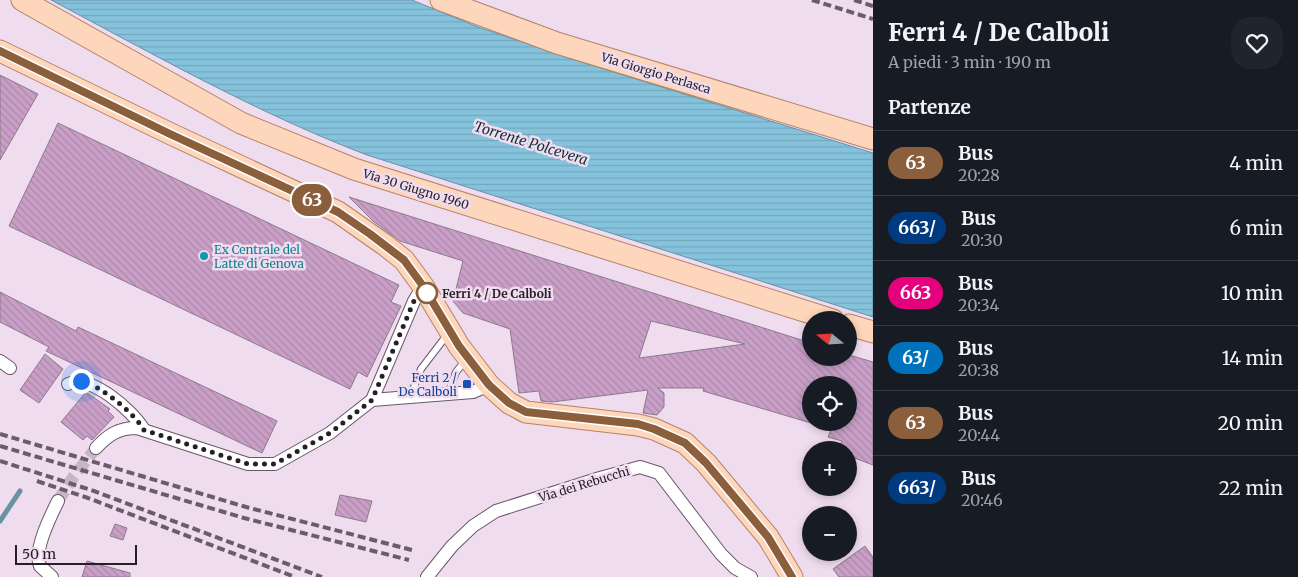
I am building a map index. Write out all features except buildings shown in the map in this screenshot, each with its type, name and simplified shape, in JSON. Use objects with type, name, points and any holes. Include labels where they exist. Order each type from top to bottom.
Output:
[{"type":"main road","name":"Via 30 Giugno 1960","points":[[22,0],[241,123],[354,169],[804,311]]},
{"type":"main road","name":"Via Giorgio Perlasca","points":[[441,0],[557,42],[873,139]]},
{"type":"main road","points":[[0,50],[170,134],[338,212],[404,260],[423,286],[449,332],[489,385],[509,403],[526,412],[638,424],[685,443],[706,463],[768,537],[792,577]]},
{"type":"main road","points":[[858,328],[873,332]]},
{"type":"street","points":[[96,448],[110,434],[121,429],[144,430],[248,464],[275,464],[330,433],[372,400],[414,301],[423,286]]},
{"type":"street","points":[[68,384],[81,381],[91,384],[138,419],[144,430]]},
{"type":"street","points":[[372,400],[473,392],[489,385]]},
{"type":"street","name":"Via dei Rebucchi","points":[[427,577],[452,546],[473,526],[496,511],[600,478],[640,468],[648,468],[659,474],[721,554],[735,568],[751,577]]},
{"type":"street","points":[[52,577],[40,566],[38,556],[45,531],[58,501]]},
{"type":"lane","points":[[410,397],[421,369],[449,332]]},
{"type":"lane","points":[[448,395],[456,372],[468,357]]},
{"type":"water","name":"Torrente Polcevera","points":[[51,0],[412,0],[478,27],[572,59],[873,153],[873,317],[367,155],[286,121],[168,62]]},
{"type":"waterway","points":[[0,521],[20,491]]},
{"type":"tunnel","points":[[58,501],[74,476],[96,448]]},
{"type":"railway","points":[[812,0],[873,19]]},
{"type":"railway","points":[[854,0],[873,6]]},
{"type":"railway","points":[[0,434],[246,507],[412,550]]},
{"type":"railway","points":[[0,446],[244,518],[409,560]]},
{"type":"railway","points":[[0,461],[91,490],[322,577]]},
{"type":"railway","points":[[37,481],[88,498],[295,577]]},
{"type":"bus line","name":"63","points":[[0,51],[170,134],[338,212],[404,260],[423,286],[459,346],[495,392],[509,403],[526,412],[638,424],[685,443],[706,463],[768,537],[792,577]]},
{"type":"place","name":"Ex Centrale del Latte di Genova","points":[[204,256]]},
{"type":"place","name":"Ferri 4 / De Calboli","points":[[427,293]]},
{"type":"place","name":"Ferri 2 / De Calboli","points":[[467,384]]},
{"type":"route","points":[[81,381],[91,384],[110,397],[138,419],[144,430],[248,464],[275,464],[330,433],[372,400],[414,301],[423,286],[427,293]]}]
